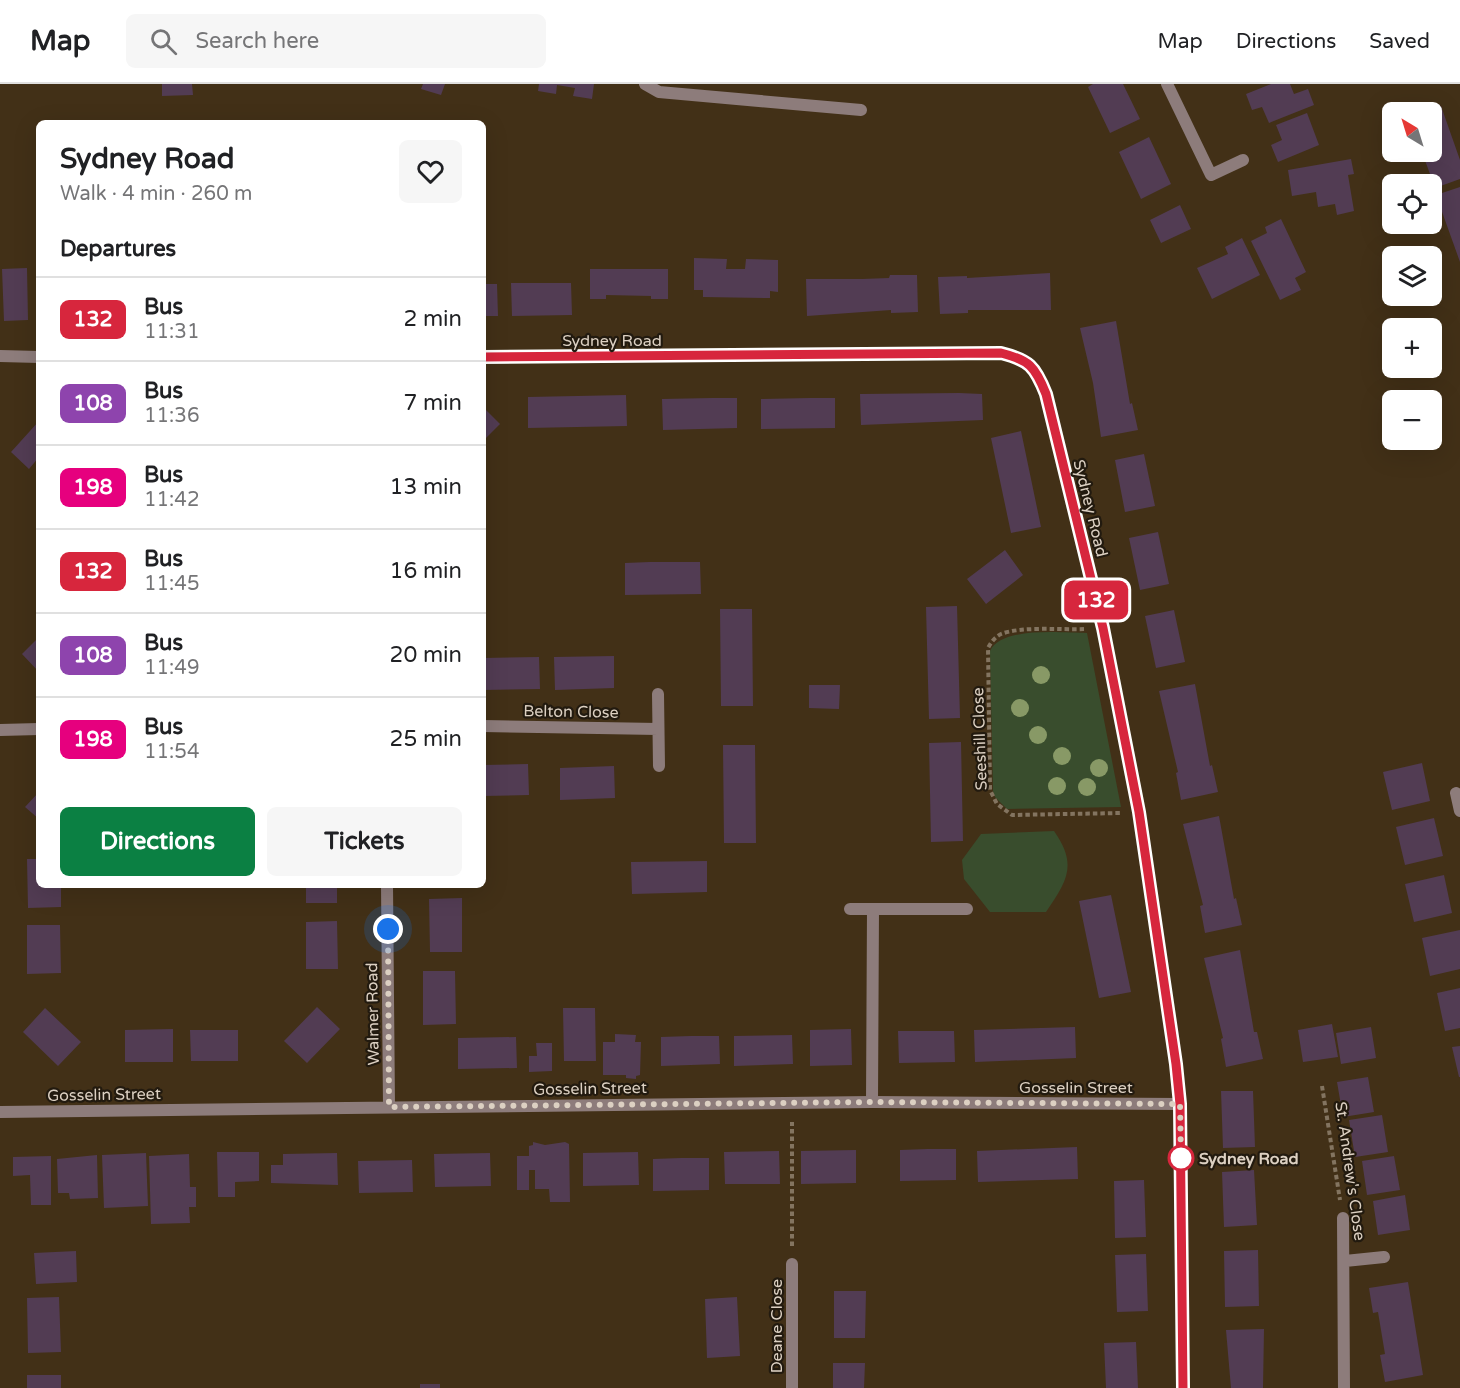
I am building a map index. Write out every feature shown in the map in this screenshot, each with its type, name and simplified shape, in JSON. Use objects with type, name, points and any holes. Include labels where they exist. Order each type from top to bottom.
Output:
[{"type":"street","points":[[645,84],[659,92],[861,110]]},
{"type":"street","points":[[1167,84],[1211,175],[1243,160]]},
{"type":"street","name":"Sydney Road","points":[[486,357],[1001,353],[1023,359],[1038,374],[1046,394],[1103,628],[1139,812],[1180,1104],[1183,1388]]},
{"type":"street","points":[[0,356],[36,357]]},
{"type":"street","points":[[658,694],[659,766]]},
{"type":"street","name":"Belton Close","points":[[486,726],[658,729]]},
{"type":"street","points":[[0,730],[36,729]]},
{"type":"street","points":[[1456,793],[1460,811]]},
{"type":"street","name":"Walmer Road","points":[[387,888],[389,1107]]},
{"type":"street","points":[[850,909],[967,909]]},
{"type":"street","points":[[872,1102],[873,909]]},
{"type":"street","name":"Gosselin Street","points":[[0,1112],[872,1102],[1180,1104]]},
{"type":"street","name":"St. Andrew's Close","points":[[1343,1218],[1344,1388]]},
{"type":"street","name":"St. Andrew's Close","points":[[1345,1261],[1384,1257]]},
{"type":"street","name":"Deane Close","points":[[792,1264],[792,1388]]},
{"type":"path","name":"Seeshill Close","points":[[1103,628],[1014,632],[1000,634],[993,640],[988,648],[990,790],[997,804],[1012,815],[1139,812]]},
{"type":"path","name":"St. Andrew's Close","points":[[1322,1086],[1343,1218]]},
{"type":"path","points":[[792,1103],[792,1264]]},
{"type":"green space","points":[[1087,633],[1121,807],[1007,809],[995,797],[993,791],[990,651],[996,643],[1019,634]]},
{"type":"green space","points":[[1054,831],[1068,863],[1064,882],[1046,912],[990,912],[964,879],[962,860],[981,834]]},
{"type":"building","points":[[162,84],[192,84],[193,95],[162,96]]},
{"type":"building","points":[[423,84],[445,84],[441,95],[421,89]]},
{"type":"building","points":[[539,84],[594,84],[592,99],[573,96],[575,88],[557,85],[556,94],[538,91]]},
{"type":"building","points":[[1093,84],[1123,84],[1140,119],[1110,133],[1088,87]]},
{"type":"building","points":[[1271,84],[1290,84],[1294,94],[1308,89],[1314,105],[1269,123],[1262,107],[1252,110],[1246,94]]},
{"type":"building","points":[[1442,109],[1460,160],[1460,179],[1442,185],[1442,174],[1430,174],[1426,162],[1442,162]]},
{"type":"building","points":[[1307,113],[1319,145],[1278,162],[1271,145],[1282,140],[1276,125]]},
{"type":"building","points":[[1149,137],[1171,184],[1141,199],[1119,152]]},
{"type":"building","points":[[1351,159],[1354,174],[1348,175],[1354,211],[1337,215],[1335,204],[1318,207],[1316,192],[1292,196],[1288,170]]},
{"type":"building","points":[[1460,187],[1460,262],[1442,212],[1442,193]]},
{"type":"building","points":[[1180,205],[1191,229],[1161,243],[1150,220]]},
{"type":"building","points":[[1281,219],[1306,272],[1295,278],[1301,290],[1280,300],[1251,241],[1267,233],[1265,227]]},
{"type":"building","points":[[1242,238],[1260,275],[1212,299],[1197,268],[1228,254],[1225,247]]},
{"type":"building","points":[[694,258],[727,259],[726,269],[745,269],[746,259],[778,260],[778,292],[770,291],[770,298],[703,297],[703,290],[694,290]]},
{"type":"building","points":[[27,268],[28,320],[4,321],[2,269]]},
{"type":"building","points":[[590,269],[668,269],[668,299],[651,299],[651,296],[606,295],[606,299],[590,299]]},
{"type":"building","points":[[1050,273],[1051,310],[968,310],[968,313],[940,314],[938,277],[967,276],[967,278]]},
{"type":"building","points":[[890,275],[917,275],[918,312],[891,313],[891,310],[807,316],[806,279],[889,278]]},
{"type":"building","points":[[511,283],[571,283],[572,315],[512,316]]},
{"type":"building","points":[[486,284],[497,284],[498,316],[486,316]]},
{"type":"building","points":[[1116,321],[1130,404],[1132,403],[1138,430],[1101,437],[1093,383],[1080,328]]},
{"type":"building","points":[[860,394],[982,394],[983,420],[861,425]]},
{"type":"building","points":[[626,395],[627,426],[528,428],[528,397]]},
{"type":"building","points":[[737,398],[737,428],[663,430],[662,399]]},
{"type":"building","points":[[835,398],[835,428],[761,429],[761,399]]},
{"type":"building","points":[[486,410],[500,424],[486,438]]},
{"type":"building","points":[[36,424],[36,461],[29,469],[11,452]]},
{"type":"building","points":[[1021,431],[1041,527],[1011,533],[991,438]]},
{"type":"building","points":[[1144,454],[1155,506],[1125,512],[1115,460]]},
{"type":"building","points":[[1158,532],[1169,584],[1140,590],[1129,538]]},
{"type":"building","points":[[1005,550],[1023,575],[986,604],[967,579]]},
{"type":"building","points":[[700,562],[701,594],[625,595],[625,563]]},
{"type":"building","points":[[957,606],[960,718],[929,719],[926,607]]},
{"type":"building","points":[[720,609],[752,609],[753,706],[721,706]]},
{"type":"building","points":[[1174,610],[1185,662],[1156,668],[1145,616]]},
{"type":"building","points":[[36,640],[36,669],[22,654]]},
{"type":"building","points":[[614,656],[614,688],[555,690],[554,657]]},
{"type":"building","points":[[539,657],[540,689],[486,690],[486,658]]},
{"type":"building","points":[[1195,684],[1210,766],[1212,765],[1218,792],[1181,800],[1176,773],[1178,772],[1159,691]]},
{"type":"building","points":[[809,685],[840,685],[839,709],[809,708]]},
{"type":"building","points":[[961,742],[963,841],[931,842],[929,743]]},
{"type":"building","points":[[723,745],[755,745],[756,843],[724,843]]},
{"type":"building","points":[[1422,763],[1430,801],[1392,810],[1383,772]]},
{"type":"building","points":[[528,764],[529,795],[486,796],[486,765]]},
{"type":"building","points":[[614,766],[615,798],[560,800],[560,768]]},
{"type":"building","points":[[36,795],[36,816],[25,807]]},
{"type":"building","points":[[1219,816],[1234,899],[1236,898],[1242,925],[1205,933],[1200,906],[1203,905],[1183,824]]},
{"type":"building","points":[[1434,818],[1443,856],[1405,865],[1396,827]]},
{"type":"building","points":[[27,859],[36,859],[36,888],[61,888],[61,907],[28,908]]},
{"type":"building","points":[[707,861],[707,892],[632,894],[631,862]]},
{"type":"building","points":[[1444,875],[1452,913],[1414,922],[1405,884]]},
{"type":"building","points":[[306,888],[337,888],[337,903],[306,903]]},
{"type":"building","points":[[1111,895],[1131,992],[1099,998],[1079,901]]},
{"type":"building","points":[[462,898],[462,952],[430,952],[429,899]]},
{"type":"building","points":[[337,921],[338,969],[306,969],[306,922]]},
{"type":"building","points":[[27,925],[60,925],[61,973],[27,974]]},
{"type":"building","points":[[1460,930],[1460,969],[1430,976],[1422,938]]},
{"type":"building","points":[[1240,950],[1254,1032],[1257,1032],[1263,1059],[1226,1067],[1221,1039],[1223,1038],[1204,958]]},
{"type":"building","points":[[423,971],[455,971],[456,1024],[423,1025]]},
{"type":"building","points":[[1460,988],[1460,1028],[1445,1031],[1437,993]]},
{"type":"building","points":[[317,1007],[340,1029],[307,1063],[284,1041]]},
{"type":"building","points":[[45,1008],[81,1042],[58,1066],[23,1032]]},
{"type":"building","points":[[563,1008],[595,1008],[596,1061],[564,1061]]},
{"type":"building","points":[[1332,1024],[1338,1057],[1303,1062],[1298,1030]]},
{"type":"building","points":[[1075,1027],[1076,1058],[975,1062],[974,1030]]},
{"type":"building","points":[[1371,1027],[1376,1058],[1341,1064],[1336,1033]]},
{"type":"building","points":[[173,1029],[173,1062],[125,1062],[125,1030]]},
{"type":"building","points":[[851,1029],[852,1065],[810,1066],[810,1030]]},
{"type":"building","points":[[190,1030],[238,1030],[238,1061],[191,1061]]},
{"type":"building","points":[[898,1031],[954,1031],[955,1062],[899,1063]]},
{"type":"building","points":[[615,1034],[636,1035],[635,1042],[641,1042],[640,1075],[636,1076],[636,1079],[626,1078],[626,1075],[603,1075],[603,1042],[615,1042]]},
{"type":"building","points":[[792,1035],[793,1064],[734,1066],[734,1036]]},
{"type":"building","points":[[719,1036],[720,1064],[661,1066],[661,1037]]},
{"type":"building","points":[[516,1037],[517,1068],[458,1069],[458,1038]]},
{"type":"building","points":[[536,1043],[552,1043],[552,1071],[529,1072],[529,1056],[537,1056]]},
{"type":"building","points":[[1460,1046],[1460,1077],[1459,1077],[1452,1047]]},
{"type":"building","points":[[1368,1077],[1374,1112],[1343,1117],[1337,1082]]},
{"type":"building","points":[[1221,1091],[1253,1091],[1255,1147],[1223,1148]]},
{"type":"building","points":[[1382,1115],[1388,1152],[1355,1157],[1349,1120]]},
{"type":"building","points":[[533,1142],[545,1145],[565,1142],[569,1144],[570,1202],[550,1202],[549,1189],[535,1189],[535,1170],[529,1170],[529,1190],[517,1190],[517,1156],[529,1156],[529,1146],[533,1145]]},
{"type":"building","points":[[1077,1147],[1078,1179],[978,1182],[977,1151]]},
{"type":"building","points":[[956,1149],[956,1180],[900,1181],[900,1150]]},
{"type":"building","points":[[856,1150],[856,1183],[801,1184],[801,1151]]},
{"type":"building","points":[[779,1151],[780,1184],[725,1184],[724,1152]]},
{"type":"building","points":[[217,1152],[259,1152],[259,1181],[235,1182],[235,1197],[218,1197]]},
{"type":"building","points":[[638,1152],[639,1185],[583,1186],[583,1153]]},
{"type":"building","points":[[146,1153],[148,1206],[104,1208],[102,1155]]},
{"type":"building","points":[[337,1153],[338,1185],[271,1183],[271,1165],[283,1165],[283,1154]]},
{"type":"building","points":[[490,1153],[491,1186],[435,1187],[434,1154]]},
{"type":"building","points":[[189,1154],[190,1187],[196,1187],[196,1207],[189,1207],[190,1223],[151,1224],[149,1156]]},
{"type":"building","points":[[97,1155],[98,1198],[70,1199],[69,1193],[58,1193],[57,1159]]},
{"type":"building","points":[[51,1156],[51,1205],[31,1205],[30,1175],[13,1176],[13,1157]]},
{"type":"building","points":[[1394,1156],[1400,1190],[1367,1195],[1362,1161]]},
{"type":"building","points":[[709,1158],[709,1190],[653,1191],[653,1159]]},
{"type":"building","points":[[412,1160],[413,1192],[359,1193],[358,1161]]},
{"type":"building","points":[[1254,1170],[1257,1225],[1224,1227],[1222,1172]]},
{"type":"building","points":[[1144,1180],[1146,1237],[1115,1238],[1114,1181]]},
{"type":"building","points":[[1405,1195],[1410,1230],[1378,1235],[1373,1201]]},
{"type":"building","points":[[1258,1250],[1259,1306],[1225,1307],[1224,1251]]},
{"type":"building","points":[[76,1251],[77,1282],[36,1284],[34,1253]]},
{"type":"building","points":[[1146,1254],[1148,1311],[1117,1312],[1115,1255]]},
{"type":"building","points":[[1408,1282],[1423,1375],[1385,1382],[1380,1355],[1385,1354],[1378,1312],[1373,1313],[1369,1288]]},
{"type":"building","points":[[834,1291],[866,1291],[865,1338],[834,1338]]},
{"type":"building","points":[[59,1297],[61,1352],[28,1353],[27,1298]]},
{"type":"building","points":[[737,1297],[740,1356],[707,1358],[705,1299]]},
{"type":"building","points":[[1264,1329],[1263,1388],[1231,1388],[1226,1330]]},
{"type":"building","points":[[1136,1342],[1138,1388],[1106,1388],[1104,1343]]},
{"type":"building","points":[[833,1363],[865,1363],[864,1388],[833,1388]]},
{"type":"building","points":[[27,1375],[61,1375],[61,1388],[27,1388]]},
{"type":"building","points":[[420,1384],[440,1384],[440,1388],[420,1388]]},
{"type":"bus line","name":"132","points":[[486,357],[1001,353],[1023,359],[1038,374],[1046,394],[1103,628],[1139,812],[1176,1064],[1180,1104],[1183,1388]]},
{"type":"place","name":"Sydney Road","points":[[1181,1158]]},
{"type":"route","points":[[388,929],[389,1107],[872,1102],[1180,1104],[1181,1158]]}]
